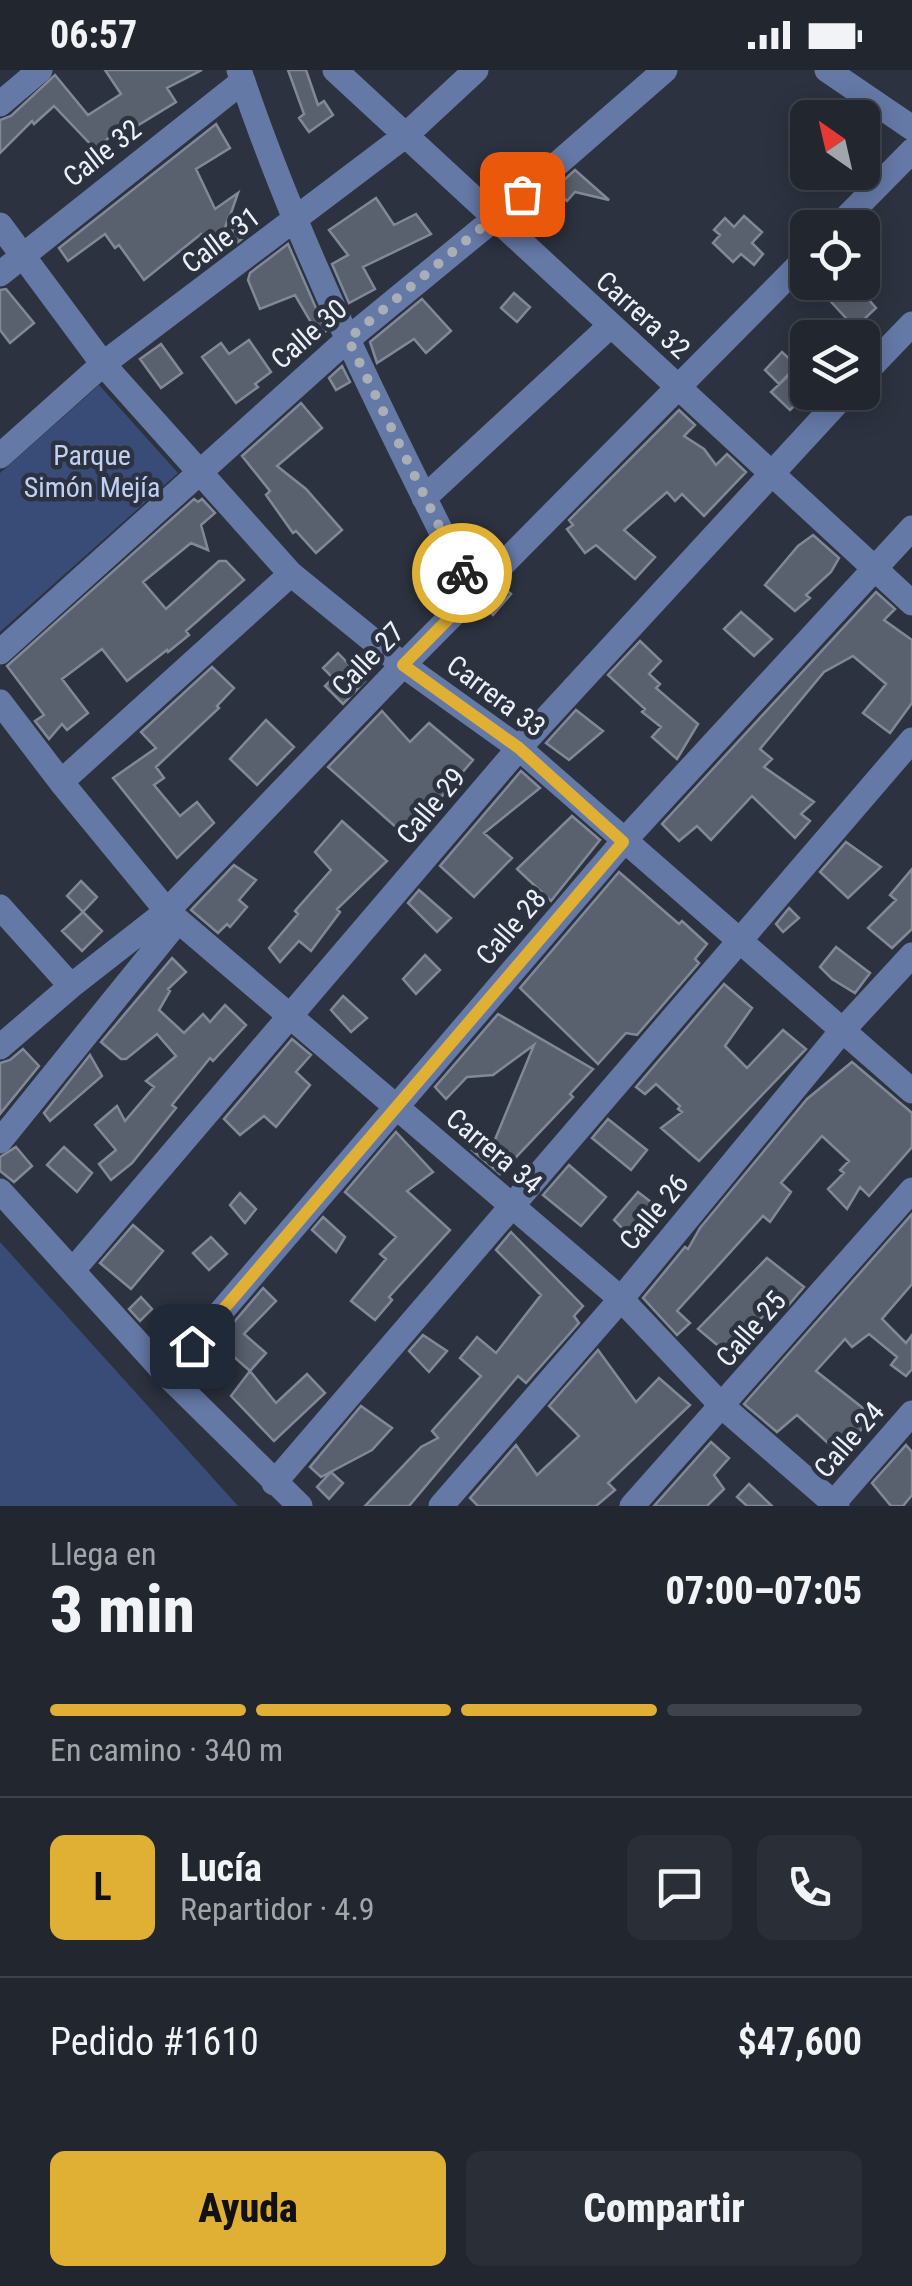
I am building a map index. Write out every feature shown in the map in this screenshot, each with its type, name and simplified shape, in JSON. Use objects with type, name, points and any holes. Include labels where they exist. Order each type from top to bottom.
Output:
[{"type":"street","points":[[0,104],[40,70]]},
{"type":"street","name":"Carrera 32","points":[[335,70],[912,603]]},
{"type":"street","name":"Calle 31","points":[[0,456],[103,364],[406,136],[476,70]]},
{"type":"street","name":"Calle 30","points":[[0,652],[348,339],[665,70]]},
{"type":"street","points":[[840,74],[912,128]]},
{"type":"street","points":[[241,76],[348,339],[472,595]]},
{"type":"street","name":"Calle 32","points":[[0,274],[241,76]]},
{"type":"street","points":[[854,210],[912,151]]},
{"type":"street","name":"Carrera 33","points":[[0,225],[103,364],[291,574],[403,665],[519,748],[912,1092]]},
{"type":"street","name":"Calle 27","points":[[0,1047],[70,986],[173,916],[403,665],[790,274]]},
{"type":"street","points":[[880,357],[912,324]]},
{"type":"street","points":[[424,498],[610,326]]},
{"type":"street","name":"Calle 29","points":[[73,1270],[519,748],[830,410]]},
{"type":"street","name":"Calle 28","points":[[167,1376],[623,842],[912,528]]},
{"type":"street","points":[[61,782],[291,574]]},
{"type":"street","name":"Carrera 34","points":[[0,702],[173,916],[621,1299],[722,1407],[834,1505]]},
{"type":"street","points":[[274,1483],[912,740]]},
{"type":"street","points":[[0,907],[70,986]]},
{"type":"street","points":[[0,1141],[173,916]]},
{"type":"street","name":"Calle 26","points":[[440,1506],[621,1299],[842,1032],[912,954]]},
{"type":"street","name":"Calle 25","points":[[632,1506],[912,1190]]},
{"type":"street","points":[[0,1191],[167,1376],[300,1506]]},
{"type":"street","name":"Calle 24","points":[[834,1505],[912,1412]]},
{"type":"green space","name":"Parque Simón Mejía","points":[[99,385],[178,473],[0,632],[0,473]]},
{"type":"green space","points":[[0,1242],[238,1506],[0,1506]]},
{"type":"building","points":[[105,70],[202,70],[167,88],[176,102],[127,132],[122,125],[96,150],[54,106],[34,124],[32,121],[0,153],[0,120],[11,116],[55,75],[88,115],[121,94]]},
{"type":"building","points":[[288,70],[306,70],[318,105],[324,101],[333,115],[309,132],[299,118],[304,114]]},
{"type":"building","points":[[216,124],[230,148],[196,169],[215,209],[238,193],[230,216],[233,214],[248,234],[238,242],[228,219],[221,240],[211,247],[201,234],[144,280],[119,245],[115,248],[105,234],[68,261],[59,248]]},
{"type":"building","points":[[575,170],[609,200],[575,192],[567,201],[554,189]]},
{"type":"building","points":[[376,198],[394,225],[416,214],[431,234],[363,267],[375,289],[349,303],[332,264],[348,255],[329,230]]},
{"type":"building","points":[[744,216],[762,232],[752,243],[763,254],[754,265],[741,254],[733,262],[713,243],[720,235],[714,230],[725,218],[734,227]]},
{"type":"building","points":[[288,244],[326,331],[319,336],[295,295],[260,309],[248,280],[250,273]]},
{"type":"building","points":[[6,289],[34,323],[10,343],[0,330],[0,290]]},
{"type":"building","points":[[514,293],[530,307],[517,322],[501,308]]},
{"type":"building","points":[[422,299],[451,331],[426,353],[414,339],[377,363],[370,342]]},
{"type":"building","points":[[829,300],[869,300],[876,308],[863,320],[848,320]]},
{"type":"building","points":[[249,340],[271,372],[236,403],[202,357],[221,343],[229,354]]},
{"type":"building","points":[[161,344],[182,373],[161,388],[140,359]]},
{"type":"building","points":[[782,352],[790,359],[790,373],[779,384],[765,370]]},
{"type":"building","points":[[342,366],[350,382],[336,390],[329,378]]},
{"type":"building","points":[[789,375],[790,410],[771,392]]},
{"type":"building","points":[[301,403],[322,428],[277,466],[306,489],[342,530],[316,553],[296,531],[293,533],[266,495],[270,491],[242,456]]},
{"type":"building","points":[[679,410],[695,425],[684,436],[704,449],[716,465],[727,454],[746,472],[704,516],[682,494],[675,501],[667,492],[624,530],[655,557],[635,579],[596,545],[585,553],[567,529],[573,525],[569,520]]},
{"type":"building","points":[[194,499],[202,499],[215,513],[201,525],[208,550],[191,543],[143,582],[166,609],[219,561],[226,561],[244,580],[186,631],[189,635],[127,681],[102,649],[62,679],[88,713],[67,730],[62,724],[49,739],[35,721],[44,715],[7,666]]},
{"type":"building","points":[[813,535],[839,558],[831,572],[806,595],[810,598],[795,611],[765,585],[798,546]]},
{"type":"building","points":[[503,587],[511,594],[493,615],[484,607]]},
{"type":"building","points":[[876,592],[895,609],[884,620],[912,640],[912,703],[890,733],[863,713],[886,684],[853,656],[824,672],[760,749],[772,759],[764,767],[814,802],[801,814],[810,821],[795,838],[752,796],[711,840],[697,826],[679,841],[662,824]]},
{"type":"building","points":[[741,612],[772,639],[754,656],[724,629]]},
{"type":"building","points":[[640,641],[661,661],[649,674],[660,684],[656,688],[698,724],[677,759],[652,737],[661,727],[608,675]]},
{"type":"building","points":[[338,653],[365,681],[343,704],[325,686],[333,678],[323,668]]},
{"type":"building","points":[[212,667],[234,688],[219,708],[156,767],[164,778],[154,785],[180,816],[197,802],[214,823],[177,858],[113,778],[156,748],[141,732]]},
{"type":"building","points":[[576,710],[603,731],[569,760],[546,743]]},
{"type":"building","points":[[382,711],[410,742],[429,723],[473,760],[407,837],[328,767]]},
{"type":"building","points":[[266,720],[294,747],[257,785],[230,759]]},
{"type":"building","points":[[521,771],[540,788],[484,833],[512,858],[474,897],[440,866]]},
{"type":"building","points":[[572,816],[600,840],[551,901],[517,869]]},
{"type":"building","points":[[342,821],[387,861],[337,909],[340,912],[311,951],[299,941],[280,962],[269,948],[331,870],[315,852]]},
{"type":"building","points":[[846,842],[881,867],[848,898],[820,872]]},
{"type":"building","points":[[234,865],[256,880],[239,900],[247,907],[230,927],[227,924],[218,933],[191,910]]},
{"type":"building","points":[[912,869],[912,929],[892,948],[868,928],[896,900],[890,895]]},
{"type":"building","points":[[619,872],[707,944],[695,959],[699,963],[637,1035],[626,1033],[598,1064],[520,988]]},
{"type":"building","points":[[81,881],[97,897],[83,912],[67,896]]},
{"type":"building","points":[[419,890],[451,918],[437,932],[408,903]]},
{"type":"building","points":[[789,908],[799,918],[783,932],[776,924]]},
{"type":"building","points":[[83,912],[102,931],[82,951],[62,931]]},
{"type":"building","points":[[836,947],[870,973],[855,993],[820,967]]},
{"type":"building","points":[[425,955],[440,970],[416,994],[403,979]]},
{"type":"building","points":[[172,958],[186,972],[168,989],[159,1010],[184,1033],[203,1014],[210,1022],[225,1005],[246,1025],[213,1061],[210,1058],[132,1163],[111,1180],[99,1164],[116,1150],[95,1125],[117,1106],[125,1121],[154,1087],[146,1081],[176,1056],[157,1034],[126,1059],[101,1042]]},
{"type":"building","points":[[724,984],[752,1008],[725,1046],[747,1068],[783,1030],[806,1049],[699,1161],[661,1128],[682,1112],[680,1106],[656,1084],[645,1094],[636,1087]]},
{"type":"building","points":[[343,996],[367,1018],[351,1032],[331,1010]]},
{"type":"building","points":[[498,1014],[593,1069],[570,1094],[573,1097],[500,1174],[472,1150],[485,1133],[494,1142],[534,1045],[493,1075],[467,1077],[446,1099],[435,1087]]},
{"type":"building","points":[[292,1039],[311,1055],[296,1072],[310,1085],[276,1127],[264,1116],[240,1135],[224,1119]]},
{"type":"building","points":[[23,1049],[39,1066],[0,1114],[0,1063]]},
{"type":"building","points":[[90,1055],[102,1076],[50,1121],[44,1113]]},
{"type":"building","points":[[852,1062],[912,1113],[912,1147],[869,1196],[860,1187],[847,1209],[828,1189],[844,1173],[840,1170],[849,1161],[822,1136],[781,1183],[791,1192],[770,1222],[763,1216],[677,1311],[690,1323],[677,1335],[643,1298],[685,1247],[688,1249],[700,1228],[807,1099]]},
{"type":"building","points":[[608,1119],[647,1150],[631,1170],[592,1138]]},
{"type":"building","points":[[396,1132],[433,1172],[407,1191],[450,1230],[389,1297],[392,1300],[375,1320],[351,1301],[386,1259],[380,1254],[396,1237],[345,1192]]},
{"type":"building","points":[[16,1147],[32,1166],[14,1182],[0,1171],[0,1157]]},
{"type":"building","points":[[64,1147],[92,1173],[77,1192],[47,1165]]},
{"type":"building","points":[[569,1165],[606,1197],[581,1226],[543,1195]]},
{"type":"building","points":[[638,1192],[664,1212],[637,1243],[614,1220]]},
{"type":"building","points":[[240,1193],[256,1209],[245,1223],[230,1205]]},
{"type":"building","points":[[912,1214],[912,1284],[882,1319],[906,1343],[912,1335],[912,1369],[906,1376],[891,1365],[897,1357],[869,1334],[852,1347],[845,1339],[816,1371],[873,1416],[840,1454],[797,1415],[777,1432],[744,1404]]},
{"type":"building","points":[[323,1217],[345,1237],[336,1252],[312,1230]]},
{"type":"building","points":[[133,1225],[163,1251],[131,1289],[100,1263]]},
{"type":"building","points":[[511,1232],[583,1306],[574,1316],[579,1323],[526,1383],[518,1376],[409,1506],[365,1506],[421,1447],[438,1438],[432,1431],[481,1376],[460,1358],[477,1337],[496,1353],[541,1295],[496,1250]]},
{"type":"building","points":[[211,1237],[227,1254],[209,1270],[193,1253]]},
{"type":"building","points":[[767,1258],[804,1287],[787,1307],[779,1299],[728,1354],[698,1329]]},
{"type":"building","points":[[263,1288],[276,1301],[244,1334],[266,1353],[250,1371],[217,1342]]},
{"type":"building","points":[[141,1297],[152,1309],[140,1321],[129,1309]]},
{"type":"building","points":[[423,1335],[447,1351],[429,1372],[409,1351]]},
{"type":"building","points":[[598,1350],[636,1402],[659,1378],[690,1405],[608,1483],[615,1490],[596,1506],[478,1506],[470,1498],[516,1445],[537,1475],[579,1436],[549,1406]]},
{"type":"building","points":[[250,1371],[276,1403],[307,1374],[325,1393],[274,1441],[231,1396]]},
{"type":"building","points":[[361,1406],[392,1428],[372,1450],[321,1477],[310,1467]]},
{"type":"building","points":[[711,1442],[729,1458],[714,1475],[724,1489],[707,1506],[654,1506]]},
{"type":"building","points":[[906,1445],[912,1452],[912,1495],[903,1506],[891,1506],[872,1483]]},
{"type":"building","points":[[331,1472],[343,1483],[329,1499],[317,1487]]},
{"type":"building","points":[[749,1484],[772,1506],[747,1506],[737,1497]]},
{"type":"way so far","points":[[462,573],[348,339],[522,194]]},
{"type":"route","points":[[192,1346],[623,842],[519,748],[403,665],[472,595],[462,573]]}]
